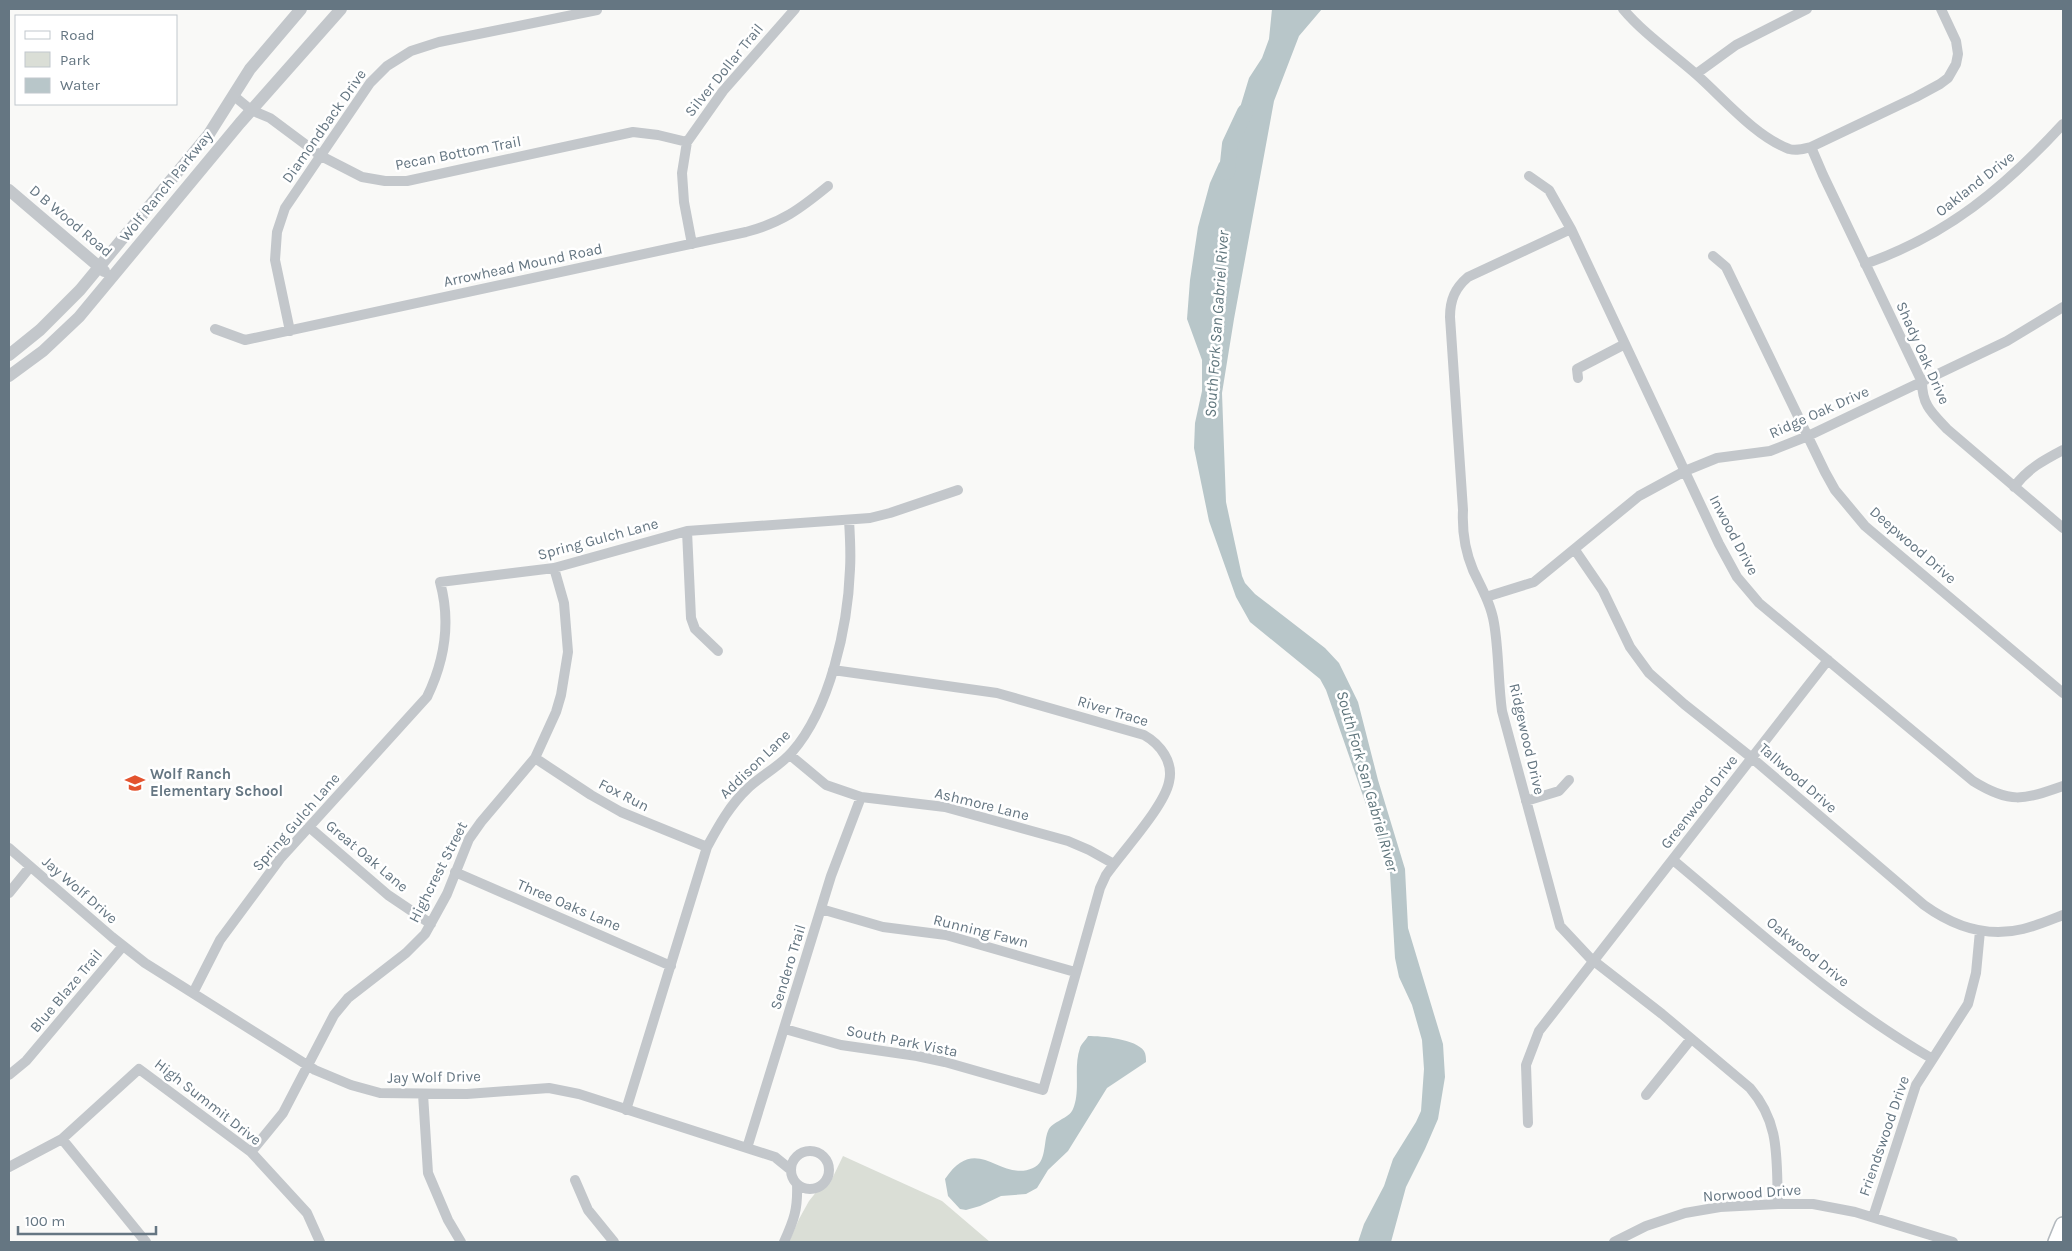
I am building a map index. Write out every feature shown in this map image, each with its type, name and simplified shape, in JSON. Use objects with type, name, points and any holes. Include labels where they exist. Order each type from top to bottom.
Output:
[{"type":"main road","points":[[2056,1242],[2063,1225]]},
{"type":"street","name":"Wolf Ranch Parkway","points":[[9,355],[52,318],[99,267],[209,134],[258,58],[301,9]]},
{"type":"street","name":"Wolf Ranch Parkway","points":[[9,376],[66,331],[251,110],[341,9]]},
{"type":"street","name":"Diamondback Drive","points":[[290,331],[275,260],[277,232],[285,208],[370,84],[387,66],[411,51],[439,42],[596,9]]},
{"type":"street","name":"Silver Dollar Trail","points":[[692,244],[684,202],[682,173],[687,142],[723,91],[795,9]]},
{"type":"street","points":[[1623,9],[1632,20],[1696,74],[1758,131],[1773,141],[1797,151],[1811,147],[1916,97],[1948,78],[1956,64],[1958,54],[1956,42],[1941,9]]},
{"type":"street","points":[[1696,74],[1736,45],[1806,9]]},
{"type":"street","name":"Pecan Bottom Trail","points":[[234,96],[251,110],[270,118],[322,156],[362,177],[385,181],[407,181],[633,132],[658,135],[687,142]]},
{"type":"street","name":"Oakland Drive","points":[[1865,264],[1900,252],[1948,226],[2008,181],[2063,124]]},
{"type":"street","name":"Shady Oak Drive","points":[[1811,147],[1922,382],[1922,395],[1931,411],[1947,430],[2063,528]]},
{"type":"street","name":"Inwood Drive","points":[[1529,176],[1549,190],[1571,229],[1719,544],[1745,587],[1759,603],[1973,781],[2000,796],[2017,799],[2063,786]]},
{"type":"street","name":"Arrowhead Mound Road","points":[[215,329],[245,340],[770,226],[792,214],[828,186]]},
{"type":"street","name":"D B Wood Road","points":[[9,190],[112,277]]},
{"type":"street","name":"Ridgewood Drive","points":[[1571,229],[1468,277],[1460,284],[1452,299],[1450,317],[1463,510],[1462,525],[1466,545],[1472,568],[1486,597],[1494,623],[1502,711],[1560,926],[1594,961],[1750,1088],[1761,1101],[1768,1114],[1775,1136],[1778,1204]]},
{"type":"street","name":"Deepwood Drive","points":[[1713,256],[1726,267],[1835,490],[1865,526],[2063,693]]},
{"type":"street","name":"Ridge Oak Drive","points":[[1486,597],[1534,582],[1639,496],[1685,471],[1717,458],[1770,451],[1808,436],[2007,341],[2063,307]]},
{"type":"street","points":[[1578,378],[1578,369],[1625,344]]},
{"type":"street","points":[[2014,486],[2023,475],[2035,466],[2063,450]]},
{"type":"street","name":"Spring Gulch Lane","points":[[193,993],[220,940],[280,859],[427,698],[437,676],[444,648],[444,599],[440,582],[554,568],[688,531],[870,518],[958,490]]},
{"type":"street","name":"Addison Lane","points":[[626,1110],[672,966],[707,847],[723,818],[736,800],[766,773],[790,755],[811,727],[833,670],[845,614],[850,569],[849,520]]},
{"type":"street","points":[[688,531],[691,618],[695,629],[718,651]]},
{"type":"street","name":"Tallwood Drive","points":[[1575,550],[1602,592],[1639,661],[1667,690],[1752,758],[1924,905],[1944,918],[1963,926],[1998,932],[2022,929],[2063,915]]},
{"type":"street","name":"Highcrest Street","points":[[251,1152],[283,1113],[334,1015],[348,998],[406,953],[425,934],[447,894],[469,839],[480,822],[535,758],[556,712],[561,695],[568,652],[564,602],[554,568]]},
{"type":"street","name":"Greenwood Drive","points":[[1528,1123],[1526,1065],[1530,1050],[1539,1031],[1828,660]]},
{"type":"street","name":"River Trace","points":[[833,670],[997,693],[1144,735],[1161,748],[1168,764],[1168,785],[1155,809],[1114,864],[1100,888],[1043,1090]]},
{"type":"street","name":"Ashmore Lane","points":[[790,755],[826,785],[861,796],[953,810],[1068,841],[1114,864]]},
{"type":"street","name":"Fox Run","points":[[535,758],[591,796],[621,812],[707,847]]},
{"type":"street","points":[[1526,801],[1559,790],[1569,780]]},
{"type":"street","name":"Sendero Trail","points":[[747,1148],[821,909],[861,796]]},
{"type":"street","name":"Great Oak Lane","points":[[309,827],[388,895],[431,924]]},
{"type":"street","name":"Jay Wolf Drive","points":[[9,848],[145,963],[308,1066],[351,1085],[380,1093],[423,1094],[467,1094],[549,1088],[579,1094],[775,1157],[796,1157]]},
{"type":"street","name":"Oakwood Drive","points":[[1673,860],[1807,972],[1850,1005],[1908,1045],[1932,1058]]},
{"type":"street","points":[[9,892],[30,867]]},
{"type":"street","name":"Three Oaks Lane","points":[[455,872],[672,966]]},
{"type":"street","name":"Running Fawn","points":[[821,909],[883,927],[946,935],[1075,972]]},
{"type":"street","name":"Friendswood Drive","points":[[1873,1217],[1909,1102],[1919,1077],[1947,1038],[1968,1004],[1976,973],[1980,930]]},
{"type":"street","name":"Blue Blaze Trail","points":[[9,1075],[26,1061],[123,946]]},
{"type":"street","name":"South Park Vista","points":[[785,1029],[841,1045],[945,1062],[1043,1090]]},
{"type":"street","points":[[1646,1094],[1691,1039]]},
{"type":"street","name":"High Summit Drive","points":[[9,1168],[62,1139],[139,1069],[251,1152],[307,1213],[320,1242]]},
{"type":"street","points":[[423,1094],[428,1173],[448,1220],[461,1242]]},
{"type":"street","points":[[62,1139],[146,1242]]},
{"type":"street","points":[[798,1206],[813,1189],[823,1183],[828,1173],[826,1162],[818,1154],[807,1152],[796,1157],[791,1170],[792,1178],[802,1188],[813,1189]]},
{"type":"street","name":"Jay Wolf Drive","points":[[775,1157],[791,1170]]},
{"type":"street","points":[[576,1180],[588,1210],[614,1242]]},
{"type":"street","points":[[784,1242],[798,1206],[797,1184]]},
{"type":"street","name":"Norwood Drive","points":[[1614,1242],[1646,1226],[1685,1213],[1720,1207],[1778,1204],[1820,1205],[1855,1212],[1953,1242]]},
{"type":"green space","points":[[843,1156],[942,1201],[990,1242],[789,1242],[809,1201],[817,1191],[830,1183]]},
{"type":"water","points":[[1272,9],[1322,9],[1299,36],[1274,101],[1222,393],[1226,502],[1245,583],[1255,594],[1325,648],[1339,663],[1358,702],[1378,780],[1405,869],[1408,928],[1443,1044],[1445,1077],[1438,1119],[1406,1187],[1391,1242],[1358,1242],[1364,1224],[1384,1186],[1393,1159],[1421,1111],[1424,1069],[1422,1040],[1412,1005],[1399,977],[1395,958],[1390,873],[1326,690],[1320,679],[1250,622],[1236,597],[1209,521],[1194,448],[1195,423],[1202,391],[1202,360],[1187,319],[1190,280],[1198,227],[1210,183],[1219,163],[1232,149],[1235,142],[1239,111],[1249,78],[1262,58],[1269,39]]},
{"type":"water","points":[[1088,1036],[1110,1038],[1134,1044],[1144,1051],[1146,1062],[1107,1088],[1068,1151],[1048,1170],[1037,1188],[1026,1194],[1001,1196],[980,1206],[966,1210],[960,1209],[948,1196],[945,1179],[957,1165],[968,1159],[978,1158],[1021,1171],[1033,1168],[1041,1161],[1048,1131],[1073,1109],[1076,1094],[1078,1056],[1081,1046]]},
{"type":"waterway","name":"South Fork San Gabriel River","points":[[1227,172],[1230,144],[1245,112]]},
{"type":"place","name":"Wolf Ranch Elementary School","points":[[135,783]]}]
